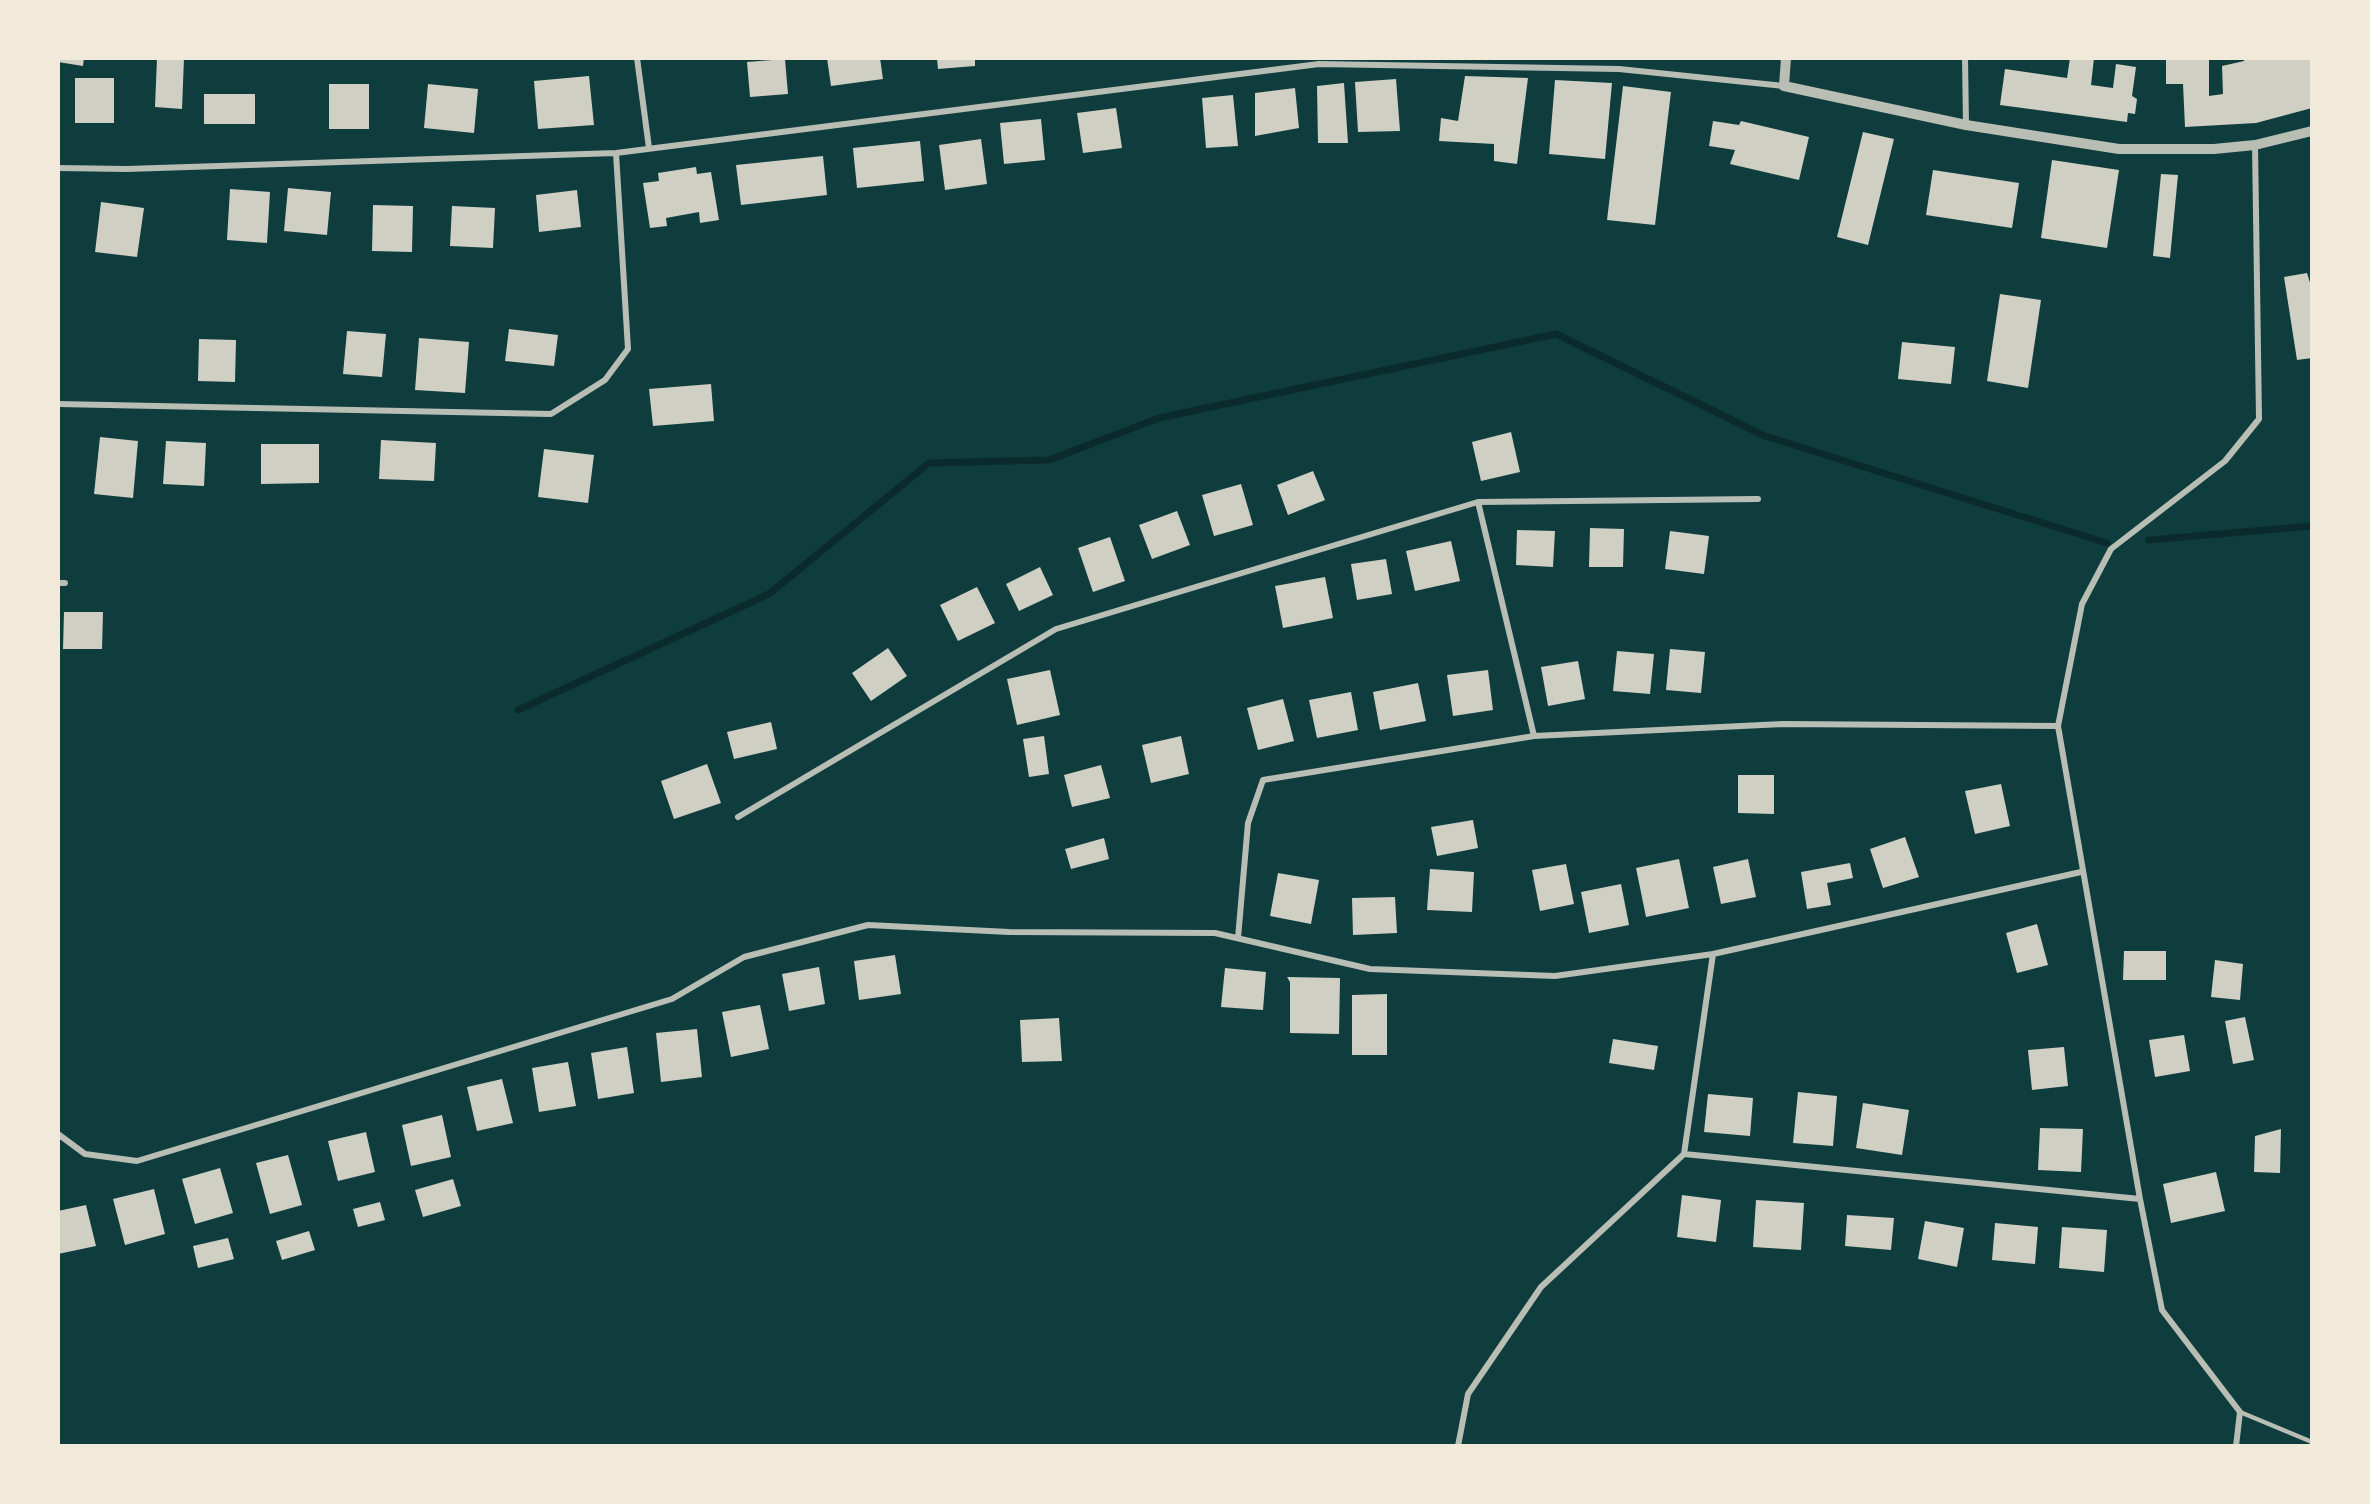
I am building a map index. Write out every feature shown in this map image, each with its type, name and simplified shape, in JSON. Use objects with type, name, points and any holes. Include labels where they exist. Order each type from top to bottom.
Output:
[{"type":"street","points":[[637,58],[649,148]]},
{"type":"street","points":[[1784,86],[1786,58]]},
{"type":"street","points":[[1965,58],[1966,124]]},
{"type":"street","points":[[58,168],[127,169],[616,153],[1319,61],[1619,69],[1784,86],[1966,124],[2119,149],[2214,149],[2255,145],[2312,131]]},
{"type":"street","points":[[2236,1446],[2240,1412],[2162,1310],[2081,872],[2058,726],[2082,604],[2111,549],[2225,461],[2259,419],[2255,145]]},
{"type":"street","points":[[58,404],[551,414],[605,380],[628,348],[616,153]]},
{"type":"street","points":[[738,817],[1056,629],[1478,502],[1758,499]]},
{"type":"street","points":[[1478,502],[1534,736]]},
{"type":"street","points":[[1238,938],[1248,823],[1263,780],[1534,736],[1783,724],[2058,726]]},
{"type":"street","points":[[58,1134],[85,1154],[137,1161],[672,999],[744,957],[868,925],[1009,932],[1215,933],[1370,969],[1556,976],[1713,954],[2081,872]]},
{"type":"street","points":[[1458,1446],[1468,1394],[1541,1287],[1684,1154],[1713,954]]},
{"type":"street","points":[[1684,1154],[2140,1199]]},
{"type":"lane","points":[[2240,1412],[2312,1442]]},
{"type":"building","points":[[58,58],[84,58],[83,66],[58,62]]},
{"type":"building","points":[[157,58],[184,58],[182,109],[155,107]]},
{"type":"building","points":[[827,58],[880,58],[883,79],[831,86]]},
{"type":"building","points":[[937,58],[975,58],[975,66],[938,69]]},
{"type":"building","points":[[2070,58],[2094,58],[2091,85],[2113,88],[2116,64],[2136,67],[2132,96],[2137,99],[2135,114],[2128,113],[2127,122],[2000,105],[2005,69],[2067,78]]},
{"type":"building","points":[[2166,58],[2209,58],[2209,96],[2223,94],[2222,66],[2244,61],[2244,58],[2312,58],[2312,108],[2256,123],[2185,127],[2183,84],[2166,84]]},
{"type":"building","points":[[785,59],[788,94],[750,97],[747,62]]},
{"type":"building","points":[[589,76],[594,125],[538,129],[534,81]]},
{"type":"building","points":[[1465,76],[1528,78],[1517,164],[1494,161],[1494,144],[1439,141],[1441,118],[1458,121]]},
{"type":"building","points":[[75,78],[114,78],[114,123],[75,123]]},
{"type":"building","points":[[1396,79],[1400,131],[1358,132],[1355,82]]},
{"type":"building","points":[[1555,80],[1612,83],[1605,159],[1549,154]]},
{"type":"building","points":[[1344,83],[1348,143],[1318,143],[1317,86]]},
{"type":"building","points":[[329,84],[369,84],[369,129],[329,129]]},
{"type":"building","points":[[428,84],[478,89],[474,133],[424,128]]},
{"type":"building","points":[[1623,86],[1671,92],[1655,225],[1607,220]]},
{"type":"building","points":[[1295,88],[1299,128],[1255,136],[1255,93]]},
{"type":"building","points":[[204,94],[255,94],[255,124],[204,124]]},
{"type":"building","points":[[1233,95],[1238,146],[1206,148],[1202,98]]},
{"type":"building","points":[[1116,108],[1122,148],[1083,153],[1077,113]]},
{"type":"building","points":[[1041,119],[1045,160],[1004,164],[1000,123]]},
{"type":"building","points":[[1713,121],[1739,125],[1741,121],[1809,137],[1799,180],[1730,164],[1735,150],[1709,146]]},
{"type":"building","points":[[1863,132],[1894,139],[1868,245],[1837,237]]},
{"type":"building","points":[[981,139],[987,184],[945,190],[939,145]]},
{"type":"building","points":[[920,141],[924,181],[857,188],[853,148]]},
{"type":"building","points":[[823,156],[827,195],[741,205],[736,165]]},
{"type":"building","points":[[2052,160],[2119,170],[2107,248],[2041,238]]},
{"type":"building","points":[[696,167],[697,174],[711,172],[719,220],[700,223],[699,212],[666,218],[667,226],[650,228],[643,183],[659,181],[658,173]]},
{"type":"building","points":[[1933,170],[2019,183],[2012,228],[1926,215]]},
{"type":"building","points":[[2161,174],[2178,175],[2170,258],[2153,256]]},
{"type":"building","points":[[288,188],[331,192],[327,235],[284,231]]},
{"type":"building","points":[[230,189],[270,192],[267,243],[227,240]]},
{"type":"building","points":[[577,190],[581,227],[539,232],[536,195]]},
{"type":"building","points":[[101,202],[144,208],[137,257],[95,252]]},
{"type":"building","points":[[373,205],[413,206],[412,252],[372,251]]},
{"type":"building","points":[[452,206],[495,208],[493,248],[450,246]]},
{"type":"building","points":[[2307,273],[2312,289],[2312,358],[2297,360],[2284,277]]},
{"type":"building","points":[[2000,294],[2041,300],[2028,388],[1987,381]]},
{"type":"building","points":[[509,329],[558,335],[554,366],[505,361]]},
{"type":"building","points":[[347,331],[386,334],[382,377],[343,374]]},
{"type":"building","points":[[419,338],[469,342],[465,393],[415,390]]},
{"type":"building","points":[[199,339],[236,340],[235,382],[198,381]]},
{"type":"building","points":[[1902,342],[1955,347],[1951,384],[1898,379]]},
{"type":"building","points":[[711,384],[714,421],[653,426],[649,389]]},
{"type":"building","points":[[1511,432],[1520,472],[1481,481],[1472,442]]},
{"type":"building","points":[[100,437],[138,441],[133,498],[94,494]]},
{"type":"building","points":[[381,440],[436,443],[434,481],[379,479]]},
{"type":"building","points":[[166,441],[206,443],[204,486],[163,484]]},
{"type":"building","points":[[261,444],[319,444],[319,483],[261,484]]},
{"type":"building","points":[[544,449],[594,455],[588,503],[538,497]]},
{"type":"building","points":[[1313,471],[1325,500],[1288,515],[1277,485]]},
{"type":"building","points":[[1241,484],[1253,525],[1214,536],[1202,495]]},
{"type":"building","points":[[1177,511],[1190,545],[1152,559],[1139,525]]},
{"type":"building","points":[[1590,528],[1624,529],[1623,567],[1589,567]]},
{"type":"building","points":[[1517,530],[1555,531],[1553,567],[1516,565]]},
{"type":"building","points":[[1670,531],[1709,536],[1704,574],[1665,569]]},
{"type":"building","points":[[1110,537],[1125,581],[1093,592],[1078,548]]},
{"type":"building","points":[[1451,541],[1460,581],[1415,591],[1406,551]]},
{"type":"building","points":[[1386,559],[1392,594],[1357,600],[1351,564]]},
{"type":"building","points":[[1040,567],[1053,595],[1019,611],[1006,584]]},
{"type":"building","points":[[1325,577],[1333,618],[1283,628],[1275,586]]},
{"type":"building","points":[[977,587],[995,623],[958,641],[940,605]]},
{"type":"building","points":[[64,612],[103,612],[102,649],[63,649]]},
{"type":"building","points":[[888,648],[907,676],[871,701],[852,673]]},
{"type":"building","points":[[1670,649],[1705,652],[1701,693],[1666,690]]},
{"type":"building","points":[[1617,651],[1654,654],[1650,694],[1613,691]]},
{"type":"building","points":[[1578,661],[1585,699],[1548,706],[1541,667]]},
{"type":"building","points":[[1050,670],[1060,715],[1017,725],[1007,679]]},
{"type":"building","points":[[1488,670],[1493,710],[1453,716],[1447,675]]},
{"type":"building","points":[[1418,683],[1426,721],[1380,730],[1373,692]]},
{"type":"building","points":[[1351,692],[1358,730],[1317,738],[1309,700]]},
{"type":"building","points":[[1283,699],[1294,741],[1258,750],[1247,708]]},
{"type":"building","points":[[771,722],[777,749],[734,759],[727,732]]},
{"type":"building","points":[[1044,736],[1049,774],[1029,777],[1023,739]]},
{"type":"building","points":[[1181,736],[1189,774],[1151,783],[1142,745]]},
{"type":"building","points":[[707,764],[721,803],[674,819],[661,781]]},
{"type":"building","points":[[1101,765],[1110,798],[1072,807],[1064,775]]},
{"type":"building","points":[[1738,775],[1774,775],[1774,814],[1738,813]]},
{"type":"building","points":[[2001,784],[2010,826],[1975,834],[1965,791]]},
{"type":"building","points":[[1473,820],[1478,848],[1437,856],[1431,827]]},
{"type":"building","points":[[1905,837],[1919,877],[1883,888],[1870,849]]},
{"type":"building","points":[[1104,838],[1109,859],[1071,869],[1065,849]]},
{"type":"building","points":[[1679,859],[1689,908],[1646,917],[1636,868]]},
{"type":"building","points":[[1748,859],[1756,897],[1721,904],[1713,867]]},
{"type":"building","points":[[1850,863],[1853,878],[1827,883],[1831,905],[1807,909],[1801,872]]},
{"type":"building","points":[[1566,864],[1574,904],[1540,911],[1532,870]]},
{"type":"building","points":[[1430,869],[1474,872],[1472,912],[1427,910]]},
{"type":"building","points":[[1278,873],[1319,880],[1311,924],[1270,916]]},
{"type":"building","points":[[1621,884],[1629,925],[1589,933],[1581,892]]},
{"type":"building","points":[[1395,897],[1397,933],[1353,935],[1352,898]]},
{"type":"building","points":[[2037,924],[2048,965],[2017,973],[2006,933]]},
{"type":"building","points":[[2124,951],[2166,951],[2166,980],[2123,980]]},
{"type":"building","points":[[895,955],[901,994],[859,1000],[854,961]]},
{"type":"building","points":[[2215,960],[2243,964],[2240,1000],[2211,997]]},
{"type":"building","points":[[819,967],[825,1004],[789,1011],[782,974]]},
{"type":"building","points":[[1225,968],[1266,972],[1263,1010],[1221,1007]]},
{"type":"building","points":[[1287,977],[1340,978],[1339,1034],[1290,1033],[1290,982]]},
{"type":"building","points":[[1387,994],[1387,1055],[1352,1055],[1352,995]]},
{"type":"building","points":[[760,1005],[769,1049],[731,1057],[722,1012]]},
{"type":"building","points":[[2245,1017],[2254,1060],[2233,1064],[2225,1021]]},
{"type":"building","points":[[1059,1018],[1062,1061],[1022,1062],[1020,1020]]},
{"type":"building","points":[[697,1029],[702,1077],[661,1082],[656,1033]]},
{"type":"building","points":[[2184,1035],[2190,1071],[2155,1077],[2149,1040]]},
{"type":"building","points":[[1613,1039],[1658,1046],[1654,1070],[1609,1063]]},
{"type":"building","points":[[627,1047],[634,1093],[598,1099],[591,1053]]},
{"type":"building","points":[[2064,1047],[2068,1086],[2032,1090],[2028,1050]]},
{"type":"building","points":[[568,1062],[576,1106],[539,1112],[532,1068]]},
{"type":"building","points":[[502,1079],[513,1123],[477,1131],[467,1087]]},
{"type":"building","points":[[1798,1092],[1837,1096],[1833,1146],[1793,1143]]},
{"type":"building","points":[[1708,1094],[1753,1098],[1750,1136],[1704,1132]]},
{"type":"building","points":[[1863,1103],[1909,1110],[1902,1155],[1856,1148]]},
{"type":"building","points":[[442,1115],[451,1157],[411,1166],[402,1125]]},
{"type":"building","points":[[2040,1128],[2083,1129],[2081,1172],[2038,1170]]},
{"type":"building","points":[[2281,1129],[2280,1173],[2254,1172],[2255,1136]]},
{"type":"building","points":[[366,1132],[375,1172],[338,1181],[328,1141]]},
{"type":"building","points":[[288,1155],[302,1205],[270,1214],[256,1163]]},
{"type":"building","points":[[220,1168],[233,1213],[195,1224],[182,1179]]},
{"type":"building","points":[[2216,1172],[2225,1211],[2171,1223],[2163,1184]]},
{"type":"building","points":[[453,1179],[461,1206],[423,1217],[415,1190]]},
{"type":"building","points":[[154,1189],[165,1234],[125,1245],[113,1199]]},
{"type":"building","points":[[1682,1195],[1721,1200],[1716,1242],[1677,1237]]},
{"type":"building","points":[[1756,1200],[1804,1203],[1801,1250],[1753,1247]]},
{"type":"building","points":[[380,1202],[385,1220],[358,1227],[353,1209]]},
{"type":"building","points":[[86,1205],[96,1246],[58,1254],[58,1211]]},
{"type":"building","points":[[1847,1215],[1894,1218],[1891,1250],[1845,1246]]},
{"type":"building","points":[[1925,1221],[1964,1228],[1957,1267],[1918,1259]]},
{"type":"building","points":[[1995,1223],[2038,1227],[2035,1264],[1992,1260]]},
{"type":"building","points":[[2062,1227],[2107,1230],[2104,1272],[2059,1268]]},
{"type":"building","points":[[309,1231],[315,1250],[282,1260],[276,1241]]},
{"type":"building","points":[[228,1238],[234,1259],[198,1268],[193,1246]]},
{"type":"waterway","points":[[518,710],[769,594],[929,463],[1049,460],[1159,418],[1556,334],[1765,436],[2107,543]]},
{"type":"waterway","points":[[2149,540],[2312,526]]}]
